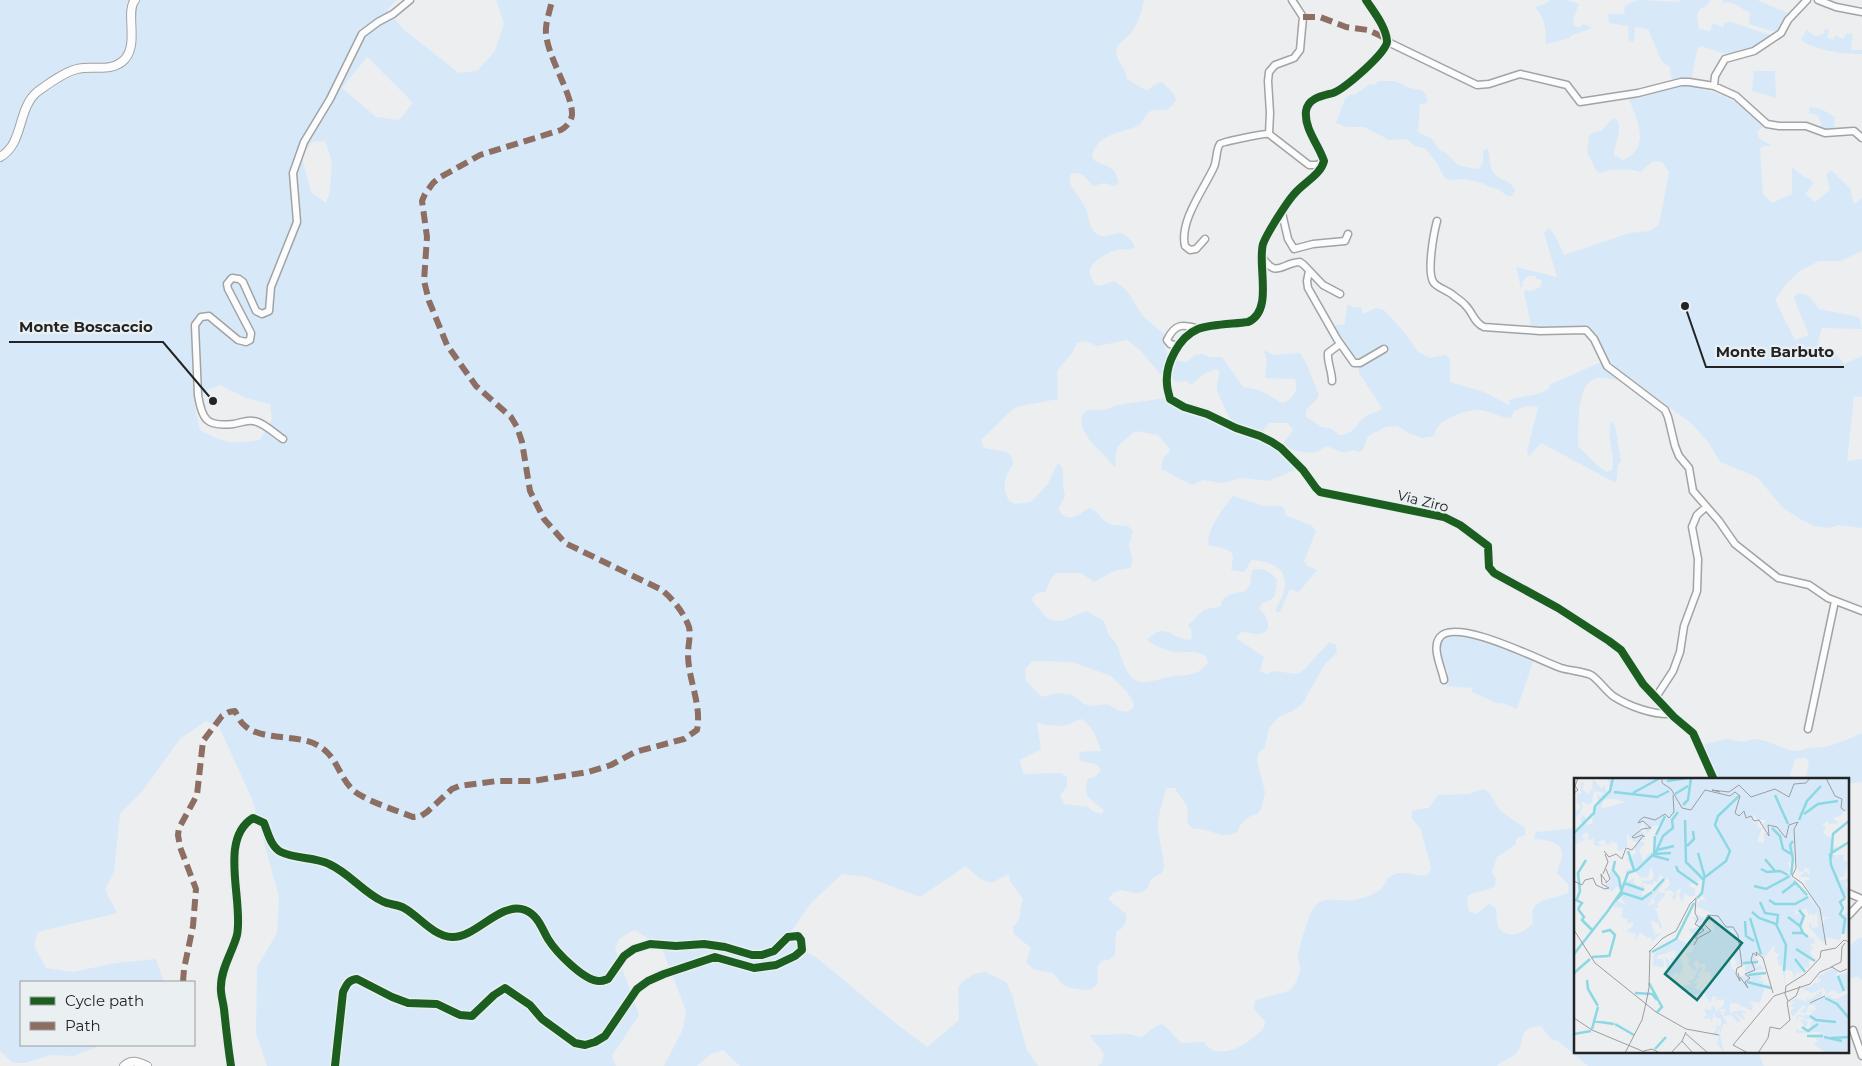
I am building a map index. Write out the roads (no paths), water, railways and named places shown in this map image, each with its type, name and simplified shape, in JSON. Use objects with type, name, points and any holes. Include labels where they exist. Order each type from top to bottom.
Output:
[{"type":"street","points":[[0,158],[11,148],[27,105],[39,91],[72,70],[112,67],[126,58],[132,41],[132,3],[136,0]]},
{"type":"street","points":[[283,438],[259,423],[251,421],[232,424],[210,423],[206,420],[198,395],[196,325],[201,317],[209,316],[238,340],[246,342],[250,340],[251,333],[227,284],[232,278],[239,279],[243,282],[256,311],[262,314],[269,311],[271,287],[297,222],[293,173],[304,142],[338,82],[362,34],[393,14],[410,0]]},
{"type":"street","points":[[1269,134],[1269,72],[1275,65],[1294,58],[1300,50],[1304,18],[1292,0]]},
{"type":"street","points":[[1366,0],[1380,23],[1388,42],[1477,85],[1489,84],[1520,74],[1567,85],[1580,102],[1638,93],[1681,82],[1714,86],[1736,96],[1767,124],[1806,126],[1825,133],[1854,131],[1862,138]]},
{"type":"street","points":[[1714,86],[1718,71],[1725,59],[1754,51],[1781,33],[1788,20],[1806,0]]},
{"type":"street","points":[[1818,0],[1836,7],[1862,12]]},
{"type":"street","points":[[1199,328],[1179,346],[1170,344],[1167,340],[1172,331],[1178,326],[1187,325],[1199,328],[1248,322],[1254,319],[1260,310],[1264,243],[1294,194],[1320,170],[1324,161],[1321,151],[1308,128],[1307,107],[1318,97],[1337,90],[1366,68],[1385,50],[1388,42]]},
{"type":"street","points":[[1205,239],[1198,247],[1190,250],[1185,246],[1183,234],[1190,214],[1215,165],[1220,145],[1224,142],[1249,138],[1264,133],[1269,134],[1309,164],[1317,165],[1324,161]]},
{"type":"street","points":[[1282,213],[1288,239],[1294,249],[1313,244],[1345,241],[1348,234]]},
{"type":"street","points":[[1437,221],[1431,258],[1432,280],[1435,284],[1455,296],[1470,311],[1479,325],[1484,327],[1540,331],[1581,329],[1589,333],[1594,339],[1607,366],[1665,410],[1674,446],[1679,456],[1689,468],[1693,491],[1735,544],[1778,578],[1809,585],[1828,598],[1862,611]]},
{"type":"street","points":[[1262,257],[1269,266],[1280,269],[1300,262],[1323,284],[1340,294]]},
{"type":"street","points":[[1262,270],[1269,266]]},
{"type":"street","points":[[1309,271],[1308,288],[1340,344],[1354,363],[1360,363],[1384,349]]},
{"type":"street","points":[[1332,381],[1332,371],[1327,357],[1328,353],[1340,344]]},
{"type":"street","name":"Via Ziro","points":[[1179,346],[1167,377],[1170,399],[1178,405],[1206,414],[1272,442],[1281,448],[1320,492],[1444,516],[1456,522],[1488,546],[1489,567],[1494,573],[1558,608],[1609,641],[1626,656],[1643,684],[1693,734],[1713,778]]},
{"type":"street","points":[[1656,697],[1673,671],[1680,652],[1684,626],[1697,591],[1698,559],[1692,527],[1697,515],[1706,507]]},
{"type":"street","points":[[1808,729],[1835,601]]},
{"type":"street","points":[[1444,680],[1436,644],[1440,637],[1445,633],[1456,632],[1478,635],[1562,668],[1591,676],[1614,696],[1636,707],[1671,714]]},
{"type":"street","points":[[231,1066],[220,985],[237,934],[238,903],[234,874],[235,851],[240,832],[245,823],[253,818],[264,823],[273,845],[281,852],[329,864],[383,902],[402,907],[440,933],[453,937],[467,934],[484,922],[502,913],[518,908],[528,910],[542,927],[548,939],[572,966],[599,982],[608,979],[624,956],[634,949],[650,944],[676,946],[704,944],[725,947],[752,955],[762,955],[774,951],[788,938],[798,936],[802,940],[802,950],[796,956],[776,965],[754,968],[715,957],[648,981],[637,989],[604,1036],[595,1042],[585,1045],[576,1043],[542,1019],[530,1005],[505,988],[494,995],[472,1016],[460,1015],[437,1004],[408,1004],[357,979],[351,979],[343,992],[335,1066]]},
{"type":"street","points":[[1850,894],[1862,900],[1850,914]]},
{"type":"street","points":[[1853,1030],[1862,1056]]},
{"type":"street","points":[[127,1064],[137,1061],[147,1066]]},
{"type":"place","name":"Monte Barbuto","points":[[1685,306]]},
{"type":"place","name":"Monte Boscaccio","points":[[213,401]]}]
